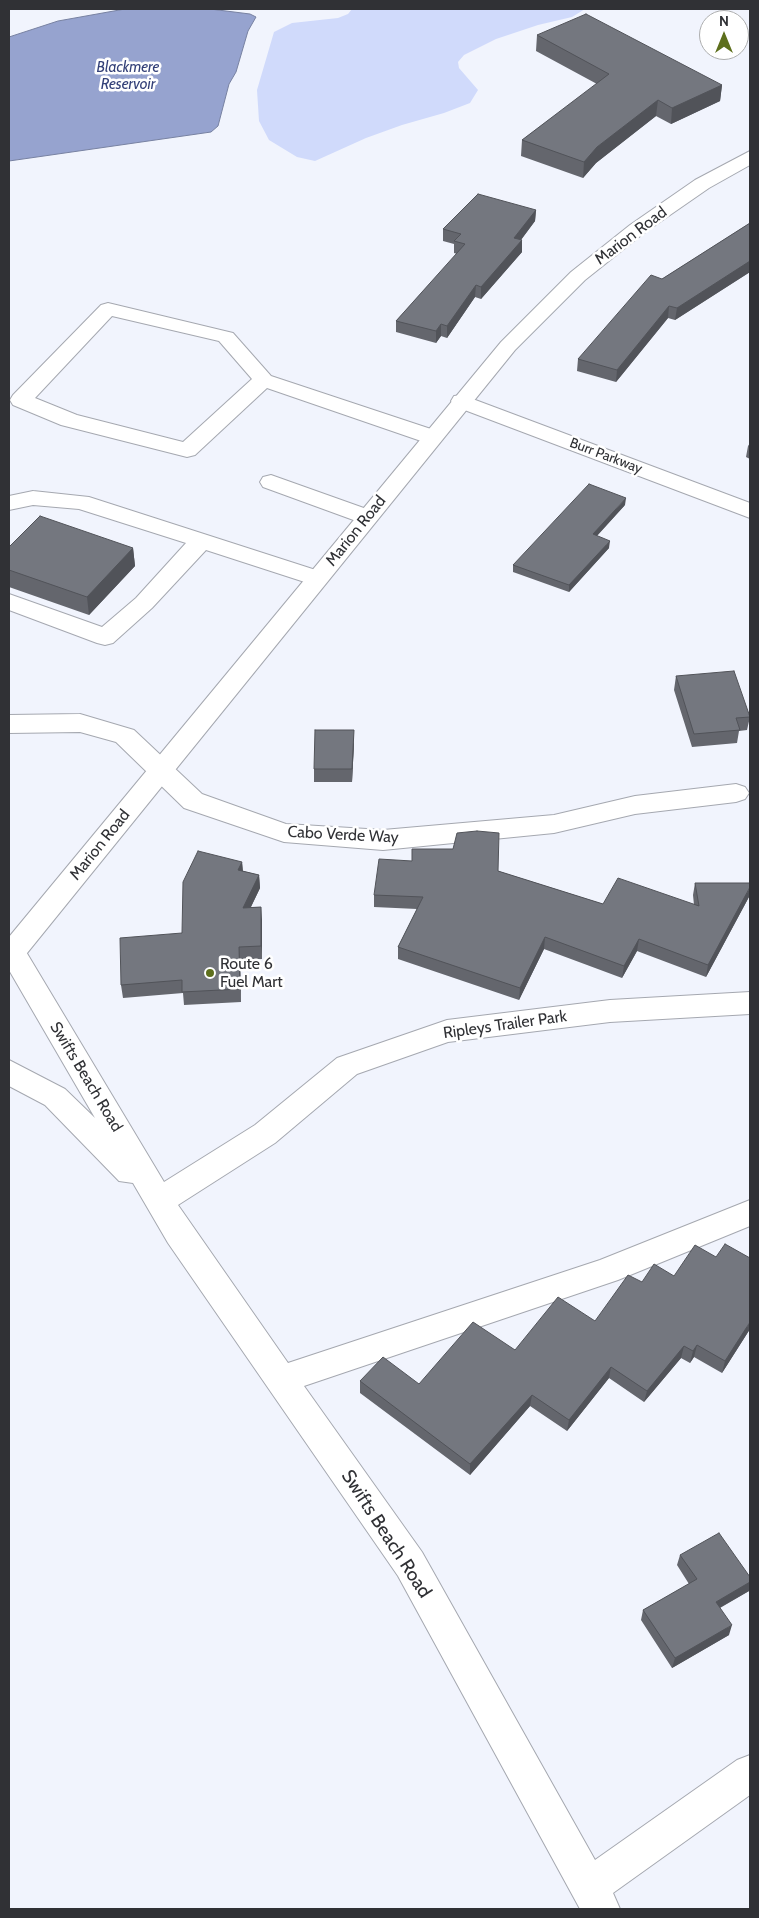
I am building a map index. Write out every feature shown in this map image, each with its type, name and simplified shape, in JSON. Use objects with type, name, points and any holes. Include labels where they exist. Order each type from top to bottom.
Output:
[{"type":"street","name":"Marion Road","points":[[10,954],[508,346],[578,276],[637,229],[702,184],[750,156]]},
{"type":"street","points":[[264,380],[187,450],[69,420],[21,400],[108,309],[226,337],[264,380],[432,438]]},
{"type":"street","name":"Burr Parkway","points":[[462,401],[750,511]]},
{"type":"street","points":[[271,482],[367,517]]},
{"type":"street","points":[[9,503],[34,498],[81,502],[200,542],[317,578]]},
{"type":"street","points":[[9,602],[105,637],[144,603],[200,542]]},
{"type":"street","name":"Cabo Verde Way","points":[[9,724],[80,723],[125,736],[193,801],[284,833],[383,840],[554,824],[635,805],[736,793]]},
{"type":"street","name":"Swifts Beach Road","points":[[10,954],[179,1234],[410,1564],[595,1898]]},
{"type":"street","name":"Ripleys Trailer Park","points":[[160,1201],[265,1134],[347,1066],[447,1031],[610,1011],[750,1003]]},
{"type":"street","name":"Swifts Beach Road","points":[[9,1072],[55,1096],[160,1201]]},
{"type":"street","points":[[281,1380],[607,1271],[750,1213]]},
{"type":"street","points":[[595,1898],[750,1772]]},
{"type":"shaded area","points":[[352,9],[585,9],[572,17],[538,25],[496,39],[464,55],[458,62],[459,68],[478,90],[470,103],[366,138],[315,161],[297,157],[269,140],[259,121],[257,90],[274,32],[292,23],[338,18],[348,14]]},
{"type":"water","name":"Blackmere Reservoir","points":[[125,9],[210,9],[250,14],[256,17],[248,31],[236,72],[229,84],[218,126],[211,132],[9,161],[9,37],[58,21]]},
{"type":"building","points":[[586,14],[722,85],[672,108],[658,100],[597,147],[584,162],[522,140],[609,74],[537,35]]},
{"type":"building","points":[[478,194],[536,210],[514,238],[522,240],[481,287],[476,285],[447,326],[441,324],[436,331],[396,321],[465,244],[454,241],[461,234],[443,229]]},
{"type":"building","points":[[750,223],[750,261],[677,308],[669,306],[617,370],[578,359],[651,275],[662,279]]},
{"type":"building","points":[[589,484],[626,498],[593,534],[610,541],[569,585],[513,565]]},
{"type":"building","points":[[40,516],[133,548],[87,597],[9,570],[9,547]]},
{"type":"building","points":[[734,671],[750,717],[736,718],[740,730],[694,734],[676,676]]},
{"type":"building","points":[[315,730],[354,730],[352,769],[314,769]]},
{"type":"building","points":[[477,831],[499,833],[498,871],[603,904],[618,878],[699,906],[695,883],[750,883],[750,887],[708,965],[639,939],[624,966],[545,937],[520,988],[398,947],[423,897],[374,895],[379,859],[412,861],[412,849],[453,849],[457,833]]},
{"type":"building","points":[[198,851],[242,862],[238,870],[259,875],[243,908],[261,907],[261,946],[239,947],[240,989],[182,992],[182,980],[121,985],[120,938],[182,933],[183,882]]},
{"type":"building","points":[[725,1244],[750,1258],[750,1322],[725,1361],[697,1345],[693,1351],[684,1346],[647,1391],[611,1367],[569,1420],[532,1395],[470,1464],[360,1381],[383,1357],[419,1384],[473,1322],[515,1350],[558,1297],[595,1321],[628,1275],[642,1282],[654,1264],[674,1276],[695,1245],[716,1257]]},
{"type":"building","points":[[719,1533],[750,1577],[750,1582],[716,1602],[732,1625],[675,1658],[643,1610],[697,1579],[680,1555]]},
{"type":"place","name":"Route 6 Fuel Mart","points":[[210,973]]}]
